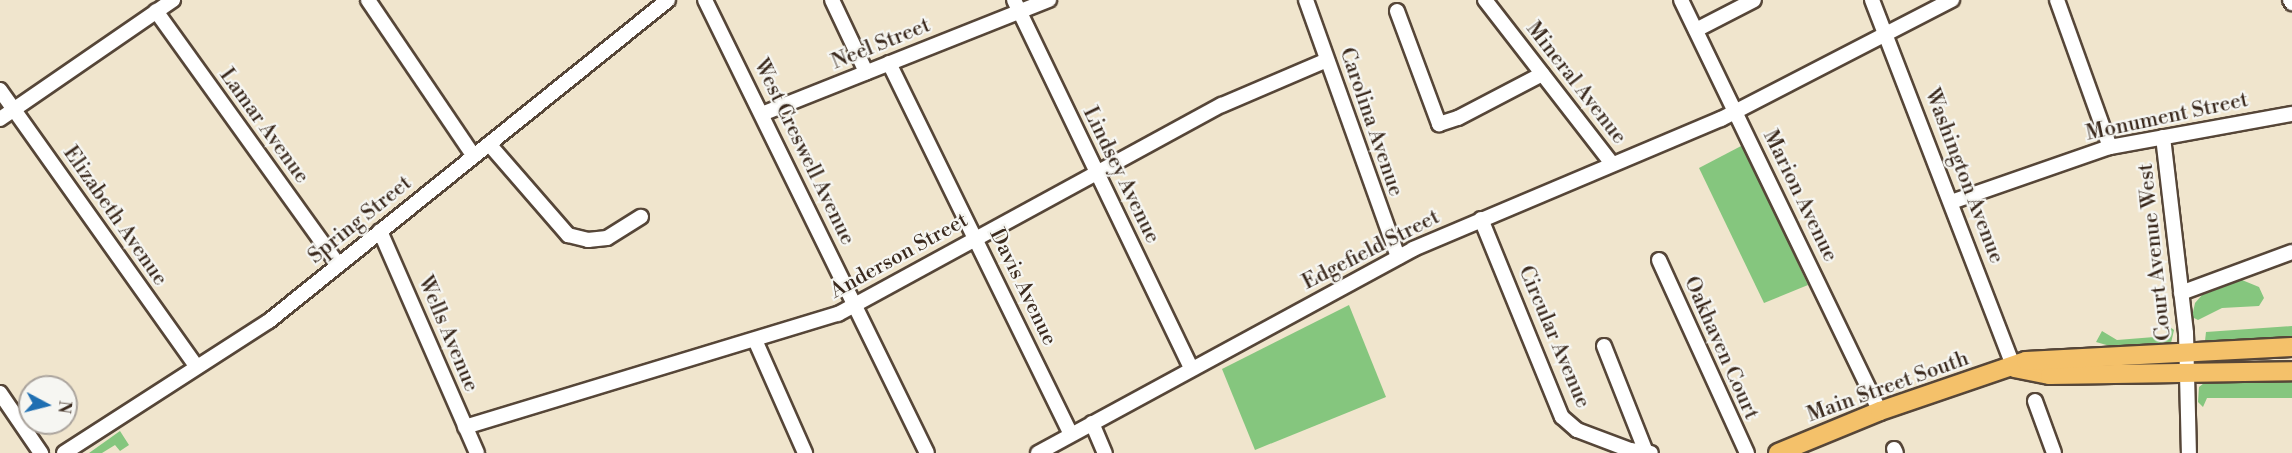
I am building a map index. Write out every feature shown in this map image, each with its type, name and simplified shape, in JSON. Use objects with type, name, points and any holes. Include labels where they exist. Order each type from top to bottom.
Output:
[{"type":"main road","points":[[2186,363],[2292,347]]},
{"type":"main road","name":"Main Street South","points":[[1780,453],[1880,411],[2014,368],[2026,361],[2054,357],[2186,363]]},
{"type":"main road","points":[[2186,363],[2292,371]]},
{"type":"street","points":[[0,119],[173,0]]},
{"type":"street","points":[[368,0],[473,155]]},
{"type":"street","name":"Spring Street","points":[[64,453],[269,321],[668,0]]},
{"type":"street","name":"West Creswell Avenue","points":[[705,0],[927,453]]},
{"type":"street","points":[[832,0],[866,72]]},
{"type":"street","name":"Neel Street","points":[[762,114],[889,63],[1016,6],[1049,0]]},
{"type":"street","name":"Carolina Avenue","points":[[1306,0],[1398,257]]},
{"type":"street","name":"Mineral Avenue","points":[[1485,0],[1612,164]]},
{"type":"street","name":"Marion Avenue","points":[[1681,0],[1880,411]]},
{"type":"street","points":[[1696,30],[1754,0]]},
{"type":"street","name":"Washington Avenue","points":[[1872,0],[2014,368]]},
{"type":"street","name":"Edgefield Street","points":[[1038,453],[1398,257],[1481,219],[1736,112],[1952,0]]},
{"type":"street","points":[[2057,0],[2110,147]]},
{"type":"street","name":"Lindsey Avenue","points":[[1016,6],[1191,368]]},
{"type":"street","points":[[1397,11],[1438,124],[1458,118],[1542,74]]},
{"type":"street","name":"Lamar Avenue","points":[[156,12],[338,264]]},
{"type":"street","name":"Anderson Street","points":[[465,427],[755,340],[855,305],[1222,105],[1327,60]]},
{"type":"street","name":"Davis Avenue","points":[[889,63],[1071,434]]},
{"type":"street","name":"Elizabeth Avenue","points":[[0,90],[196,366]]},
{"type":"street","name":"Monument Street","points":[[1951,202],[2110,147],[2292,114]]},
{"type":"street","name":"Court Avenue West","points":[[2163,137],[2181,293],[2189,453]]},
{"type":"street","points":[[489,144],[561,228],[573,237],[608,238],[640,217]]},
{"type":"street","name":"Circular Avenue","points":[[1481,219],[1562,417],[1576,430],[1651,453]]},
{"type":"street","name":"Wells Avenue","points":[[380,231],[477,453]]},
{"type":"street","points":[[2181,293],[2292,252]]},
{"type":"street","name":"Oakhaven Court","points":[[1659,260],[1747,453]]},
{"type":"street","points":[[755,340],[805,453]]},
{"type":"street","points":[[1604,346],[1646,452]]},
{"type":"street","points":[[0,393],[41,453]]},
{"type":"street","points":[[2035,400],[2054,453]]},
{"type":"street","points":[[1092,423],[1104,453]]},
{"type":"green space","points":[[1743,145],[1808,285],[1764,303],[1699,168]]},
{"type":"green space","points":[[2242,280],[2259,287],[2264,298],[2259,306],[2222,308],[2198,320],[2192,317],[2195,303],[2202,295]]},
{"type":"green space","points":[[1349,305],[1386,397],[1255,450],[1222,369]]},
{"type":"green space","points":[[2165,323],[2174,330],[2171,343],[2110,346],[2096,342],[2102,331],[2117,340],[2167,336]]},
{"type":"green space","points":[[2292,326],[2292,339],[2205,341],[2206,332]]},
{"type":"green space","points":[[2208,380],[2292,382],[2292,398],[2207,398],[2203,407],[2198,402],[2199,387]]},
{"type":"green space","points":[[120,431],[129,445],[120,451],[115,445],[102,453],[89,453]]}]
